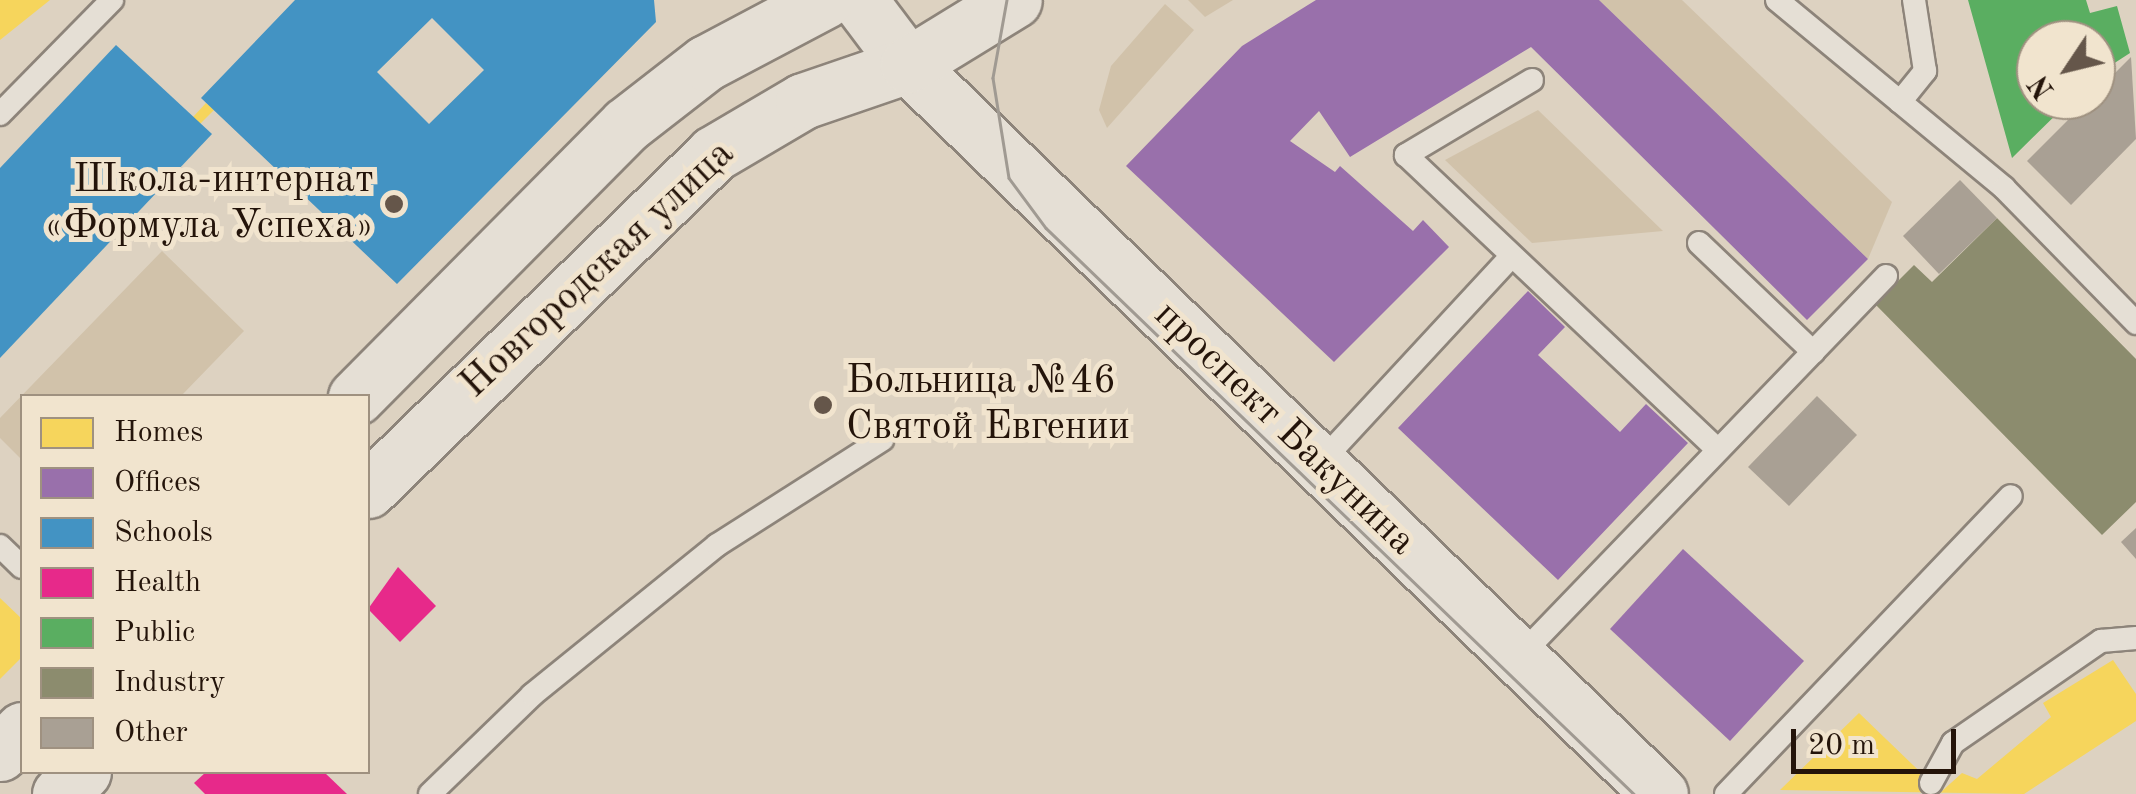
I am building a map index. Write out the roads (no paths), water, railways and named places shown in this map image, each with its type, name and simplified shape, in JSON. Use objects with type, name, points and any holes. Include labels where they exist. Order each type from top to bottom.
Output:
[{"type":"street","name":"проспект Бакунина","points":[[859,0],[908,65],[1660,794]]},
{"type":"street","name":"Новгородская улица","points":[[370,488],[714,154],[802,101],[908,65],[1014,0]]},
{"type":"street","name":"проспект Бакунина","points":[[794,6],[908,65]]},
{"type":"street","name":"Новгородская улица","points":[[358,394],[626,124],[706,63],[794,6]]},
{"type":"street","points":[[0,753],[20,732]]},
{"type":"street","points":[[60,794],[81,774]]},
{"type":"lane","points":[[0,114],[112,0]]},
{"type":"lane","points":[[1777,0],[2004,188],[2136,323]]},
{"type":"lane","points":[[1900,102],[1924,71],[1914,0]]},
{"type":"lane","points":[[1532,80],[1406,155],[1718,450]]},
{"type":"lane","points":[[1700,243],[1813,352]]},
{"type":"lane","points":[[1319,463],[1511,257]]},
{"type":"lane","points":[[1519,657],[1886,276]]},
{"type":"lane","points":[[430,794],[532,695],[718,545],[882,440]]},
{"type":"lane","points":[[1726,794],[2010,496]]},
{"type":"lane","points":[[0,546],[20,566]]},
{"type":"lane","points":[[1931,782],[1952,743],[2101,641],[2136,638]]},
{"type":"tram line","points":[[1007,0],[993,78],[1009,178],[1046,228],[1634,794]]},
{"type":"place","name":"Школа-интернат «Формула Успеха»","points":[[394,204]]},
{"type":"place","name":"Больница №46 Святой Евгении","points":[[823,405]]}]
